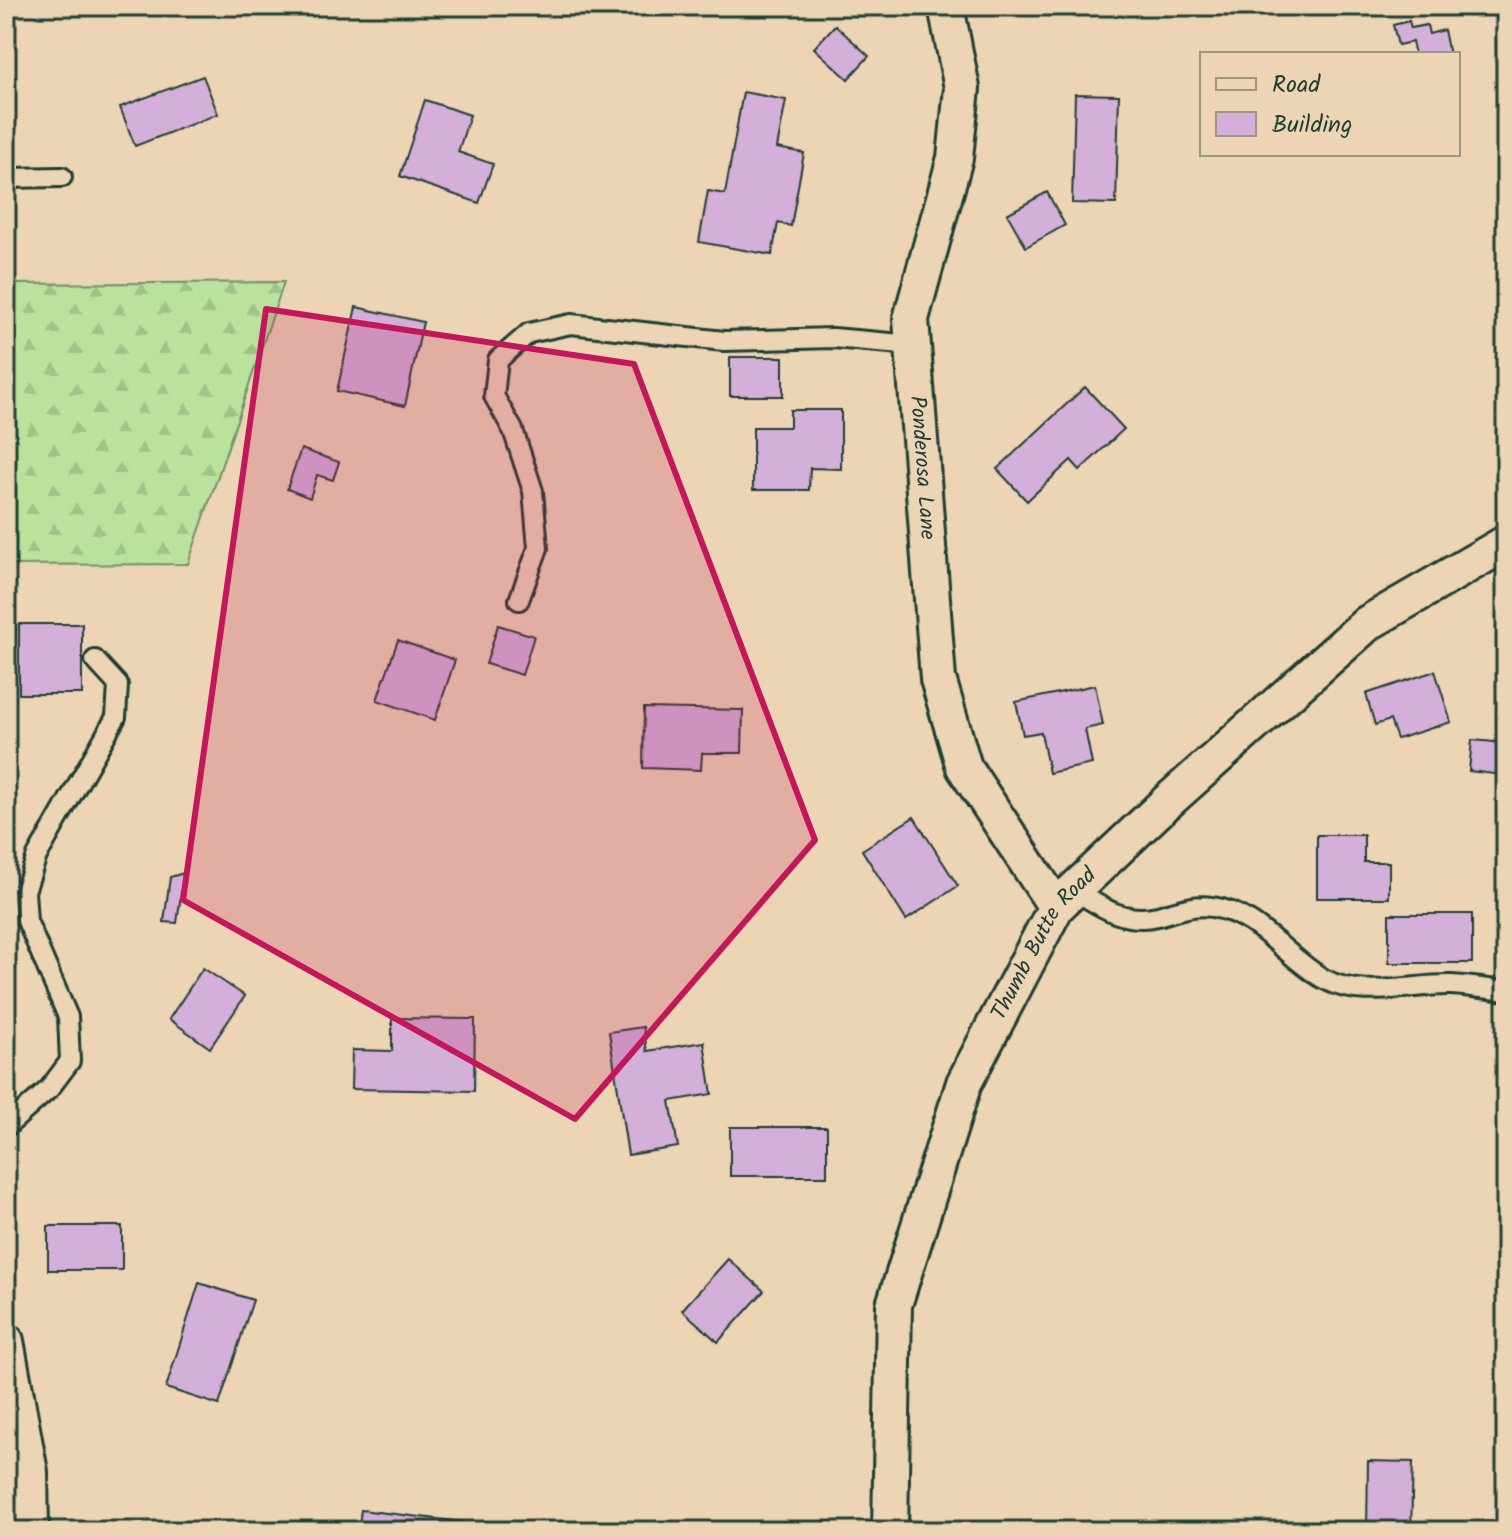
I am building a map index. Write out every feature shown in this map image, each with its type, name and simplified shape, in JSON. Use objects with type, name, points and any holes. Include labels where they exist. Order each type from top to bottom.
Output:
[{"type":"street","name":"Ponderosa Lane","points":[[946,6],[962,88],[955,158],[911,319],[938,679],[964,767],[1065,898]]},
{"type":"street","name":"Thumb Butte Road","points":[[890,1531],[894,1305],[964,1083],[1065,898],[1166,803],[1368,623],[1506,543]]},
{"type":"street","points":[[6,1341],[30,1472],[31,1531]]},
{"type":"lane","points":[[6,178],[62,177]]},
{"type":"lane","points":[[519,600],[538,548],[533,491],[513,430],[494,396],[498,360],[529,333],[571,324],[724,341],[833,338],[913,345]]},
{"type":"lane","points":[[6,1127],[49,1089],[70,1061],[68,1017],[27,921],[25,891],[37,856],[116,717],[118,685],[95,660]]},
{"type":"lane","points":[[1065,898],[1132,918],[1155,917],[1189,907],[1212,907],[1236,914],[1269,935],[1324,980],[1353,989],[1450,985],[1506,991]]},
{"type":"highlighted area","points":[[266,309],[634,364],[815,840],[575,1119],[183,900]]},
{"type":"green space","points":[[1495,6],[1506,6],[1505,513]]},
{"type":"green space","points":[[284,282],[188,564],[6,565],[6,284]]},
{"type":"building","points":[[1409,21],[1411,28],[1427,25],[1429,34],[1444,30],[1449,52],[1414,52],[1412,42],[1398,45],[1393,25]]},
{"type":"building","points":[[835,25],[869,56],[848,79],[814,48]]},
{"type":"building","points":[[203,76],[218,114],[135,146],[120,107]]},
{"type":"building","points":[[743,92],[786,100],[777,148],[804,153],[791,226],[778,223],[772,255],[699,242],[708,191],[725,194]]},
{"type":"building","points":[[1075,94],[1119,95],[1116,204],[1072,203]]},
{"type":"building","points":[[425,100],[470,115],[458,152],[493,164],[479,203],[400,176]]},
{"type":"building","points":[[1047,192],[1065,225],[1026,247],[1007,214]]},
{"type":"building","points":[[356,307],[423,322],[405,406],[337,391]]},
{"type":"building","points":[[730,357],[783,357],[783,396],[730,396]]},
{"type":"building","points":[[1085,387],[1124,429],[1080,470],[1071,460],[1027,501],[997,469]]},
{"type":"building","points":[[790,410],[841,410],[841,469],[810,468],[809,490],[753,490],[753,427],[790,427]]},
{"type":"building","points":[[301,449],[339,462],[333,480],[317,475],[310,498],[287,489]]},
{"type":"building","points":[[19,624],[82,624],[82,694],[19,694]]},
{"type":"building","points":[[498,625],[534,636],[522,675],[486,664]]},
{"type":"building","points":[[398,640],[455,660],[435,720],[377,700]]},
{"type":"building","points":[[1435,671],[1451,722],[1397,739],[1390,720],[1375,725],[1366,694]]},
{"type":"building","points":[[1095,685],[1103,725],[1085,729],[1092,764],[1049,773],[1041,732],[1023,735],[1016,702]]},
{"type":"building","points":[[644,708],[743,710],[742,753],[702,753],[701,770],[643,768]]},
{"type":"building","points":[[1472,740],[1506,743],[1503,775],[1469,771]]},
{"type":"building","points":[[914,817],[958,886],[906,920],[862,850]]},
{"type":"building","points":[[1317,835],[1364,835],[1364,862],[1389,862],[1389,898],[1317,898]]},
{"type":"building","points":[[184,873],[177,923],[164,922],[170,877]]},
{"type":"building","points":[[1389,914],[1472,914],[1472,963],[1389,963]]},
{"type":"building","points":[[203,968],[245,996],[210,1048],[169,1019]]},
{"type":"building","points":[[392,1018],[475,1019],[474,1091],[351,1089],[352,1050],[392,1051]]},
{"type":"building","points":[[643,1027],[647,1051],[704,1042],[712,1094],[670,1101],[678,1147],[628,1155],[609,1032]]},
{"type":"building","points":[[730,1127],[827,1127],[827,1176],[730,1176]]},
{"type":"building","points":[[48,1226],[122,1226],[122,1270],[48,1270]]},
{"type":"building","points":[[728,1259],[764,1291],[718,1342],[682,1310]]},
{"type":"building","points":[[199,1283],[253,1300],[219,1405],[166,1388]]},
{"type":"building","points":[[1368,1461],[1413,1462],[1411,1531],[1367,1531]]},
{"type":"building","points":[[361,1510],[462,1522],[461,1531],[358,1531]]}]
